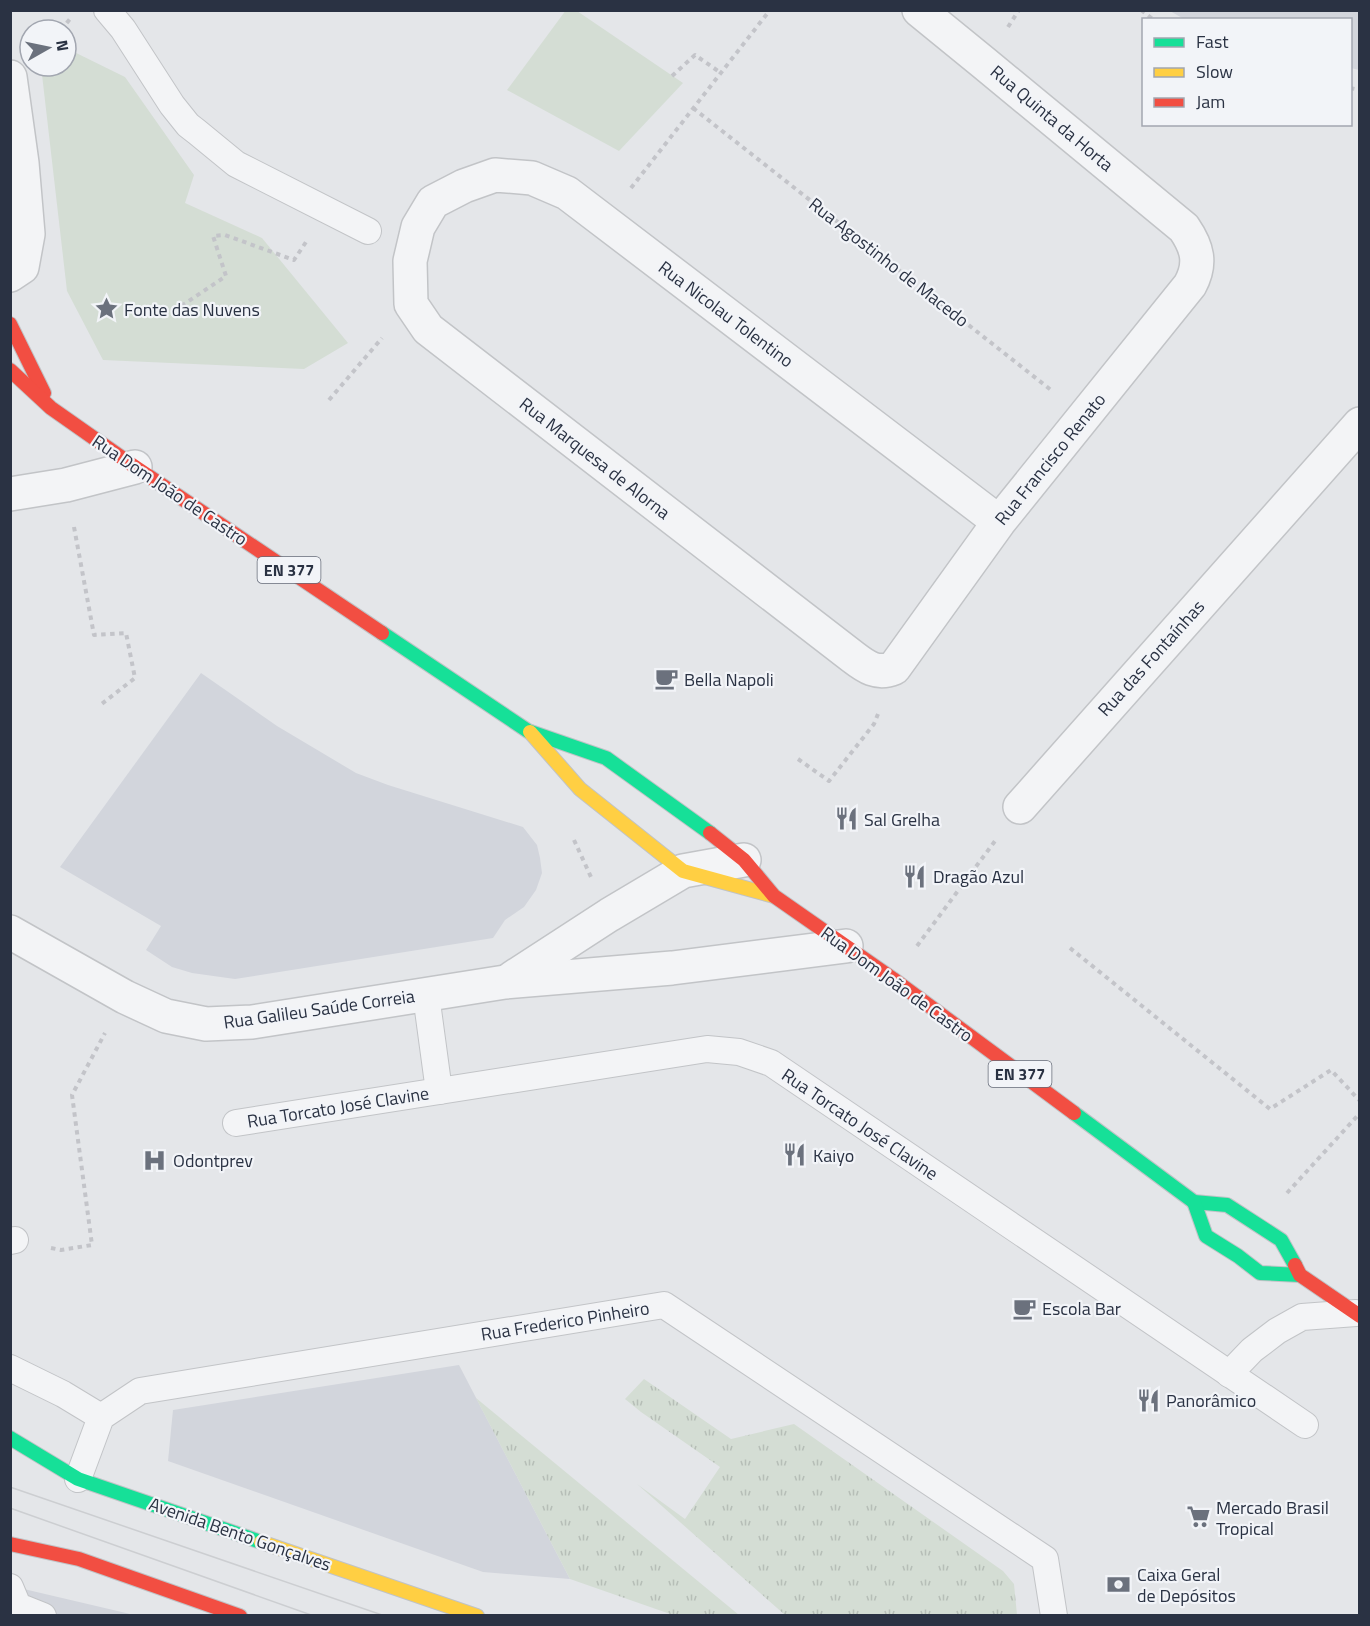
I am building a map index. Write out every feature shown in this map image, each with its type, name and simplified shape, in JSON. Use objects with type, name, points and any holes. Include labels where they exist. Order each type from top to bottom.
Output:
[{"type":"main road","name":"Rua Dom João de Castro","points":[[10,324],[51,408]]},
{"type":"main road","name":"Rua Dom João de Castro","points":[[10,370],[51,408],[135,467],[528,731],[580,789],[683,871],[774,896]]},
{"type":"main road","name":"Rua Dom João de Castro","points":[[528,731],[606,758],[723,842],[744,860],[774,896],[893,980],[1194,1202]]},
{"type":"main road","points":[[1300,1275],[1260,1273],[1206,1236],[1194,1202],[1227,1205],[1281,1240],[1300,1275],[1358,1314]]},
{"type":"main road","name":"Avenida Bento Gonçalves","points":[[10,1438],[78,1479],[477,1616]]},
{"type":"main road","points":[[10,1544],[79,1558],[240,1616]]},
{"type":"street","name":"Rua Quinta da Horta","points":[[919,10],[1184,228]]},
{"type":"street","points":[[10,77],[22,162],[28,234],[22,267],[10,275]]},
{"type":"street","name":"Rua Nicolau Tolentino","points":[[411,304],[410,261],[418,227],[433,202],[464,186],[495,175],[532,178],[567,193],[999,522]]},
{"type":"street","name":"Rua Francisco Renato","points":[[883,669],[1190,285],[1196,275],[1197,265],[1194,245],[1184,228]]},
{"type":"street","name":"Rua Marquesa de Alorna","points":[[411,304],[428,329],[853,657],[883,669]]},
{"type":"street","name":"Rua das Fontaínhas","points":[[1020,807],[1359,424]]},
{"type":"street","points":[[10,494],[66,485],[135,467]]},
{"type":"street","name":"Rua Galileu Saúde Correia","points":[[505,982],[609,915],[683,871],[744,860]]},
{"type":"street","name":"Rua Galileu Saúde Correia","points":[[10,932],[124,997],[166,1016],[206,1024],[252,1022],[505,982],[672,968],[846,946]]},
{"type":"lane","points":[[107,10],[123,29],[165,95],[188,124],[236,164],[368,231]]},
{"type":"lane","name":"Rua Torcato José Clavine","points":[[426,995],[439,1091]]},
{"type":"lane","name":"Rua Torcato José Clavine","points":[[236,1123],[707,1049],[739,1052],[771,1063],[1305,1425]]},
{"type":"lane","name":"Rua Frederico Pinheiro","points":[[101,1417],[140,1391],[664,1305],[1045,1559],[1054,1616]]},
{"type":"lane","points":[[1229,1374],[1252,1350],[1276,1331],[1302,1317],[1358,1314]]},
{"type":"lane","points":[[10,1368],[63,1394],[101,1417],[78,1479]]},
{"type":"lane","points":[[10,1587],[18,1606],[43,1616]]},
{"type":"path","points":[[605,222],[770,10]]},
{"type":"path","points":[[672,76],[695,55],[721,73]]},
{"type":"path","name":"Rua Agostinho de Macedo","points":[[693,108],[1085,416]]},
{"type":"path","points":[[174,311],[225,276],[213,236],[225,235],[294,260],[328,210]]},
{"type":"path","points":[[329,400],[411,304]]},
{"type":"path","points":[[66,485],[94,635],[126,633],[135,678],[99,706]]},
{"type":"path","points":[[798,759],[829,781],[874,724],[883,669]]},
{"type":"path","points":[[893,980],[1020,807]]},
{"type":"path","points":[[1070,948],[1270,1109],[1331,1070],[1359,1101]]},
{"type":"path","points":[[61,1250],[92,1245],[72,1095],[124,997]]},
{"type":"path","points":[[1258,1225],[1359,1113]]},
{"type":"shaded area","points":[[1170,11],[1359,11],[1359,70],[1352,68],[1352,18],[1182,18]]},
{"type":"shaded area","points":[[201,673],[277,726],[356,773],[523,827],[537,845],[540,858],[542,873],[536,890],[524,907],[505,920],[493,938],[235,979],[192,973],[172,967],[146,950],[161,926],[60,867]]},
{"type":"shaded area","points":[[459,1365],[570,1579],[483,1572],[168,1461],[173,1410]]},
{"type":"shaded area","points":[[11,1586],[126,1613],[133,1615],[11,1616]]},
{"type":"green space","points":[[566,10],[577,11],[683,83],[619,151],[507,90]]},
{"type":"green space","points":[[78,54],[125,77],[194,175],[185,203],[262,238],[348,343],[304,369],[103,360],[67,291],[42,78],[78,78]]},
{"type":"green space","points":[[644,1379],[731,1439],[794,1424],[1003,1571],[1014,1584],[1017,1615],[785,1615],[637,1484],[685,1519],[720,1467],[625,1399]]},
{"type":"green space","points":[[476,1398],[739,1615],[673,1615],[570,1579]]},
{"type":"tram line","points":[[10,1487],[385,1616]]},
{"type":"tram line","points":[[10,1508],[314,1616]]},
{"type":"traffic: fast","points":[[382,633],[528,731],[606,758],[710,833]]},
{"type":"traffic: fast","points":[[1074,1113],[1194,1202],[1227,1205],[1281,1240],[1295,1265]]},
{"type":"traffic: fast","points":[[1194,1202],[1206,1236],[1260,1273],[1300,1275]]},
{"type":"traffic: fast","points":[[10,1438],[78,1479],[261,1542]]},
{"type":"traffic: slow","points":[[530,732],[580,789],[683,871],[774,896]]},
{"type":"traffic: slow","points":[[261,1542],[477,1616]]},
{"type":"traffic: jam","points":[[10,324],[44,393]]},
{"type":"traffic: jam","points":[[10,370],[51,408],[382,633]]},
{"type":"traffic: jam","points":[[710,833],[744,860],[774,896],[893,979],[1074,1113]]},
{"type":"traffic: jam","points":[[1295,1265],[1300,1275],[1360,1316]]},
{"type":"traffic: jam","points":[[10,1544],[79,1559],[240,1616]]},
{"type":"place","name":"Fonte das Nuvens","points":[[106,309]]},
{"type":"place","name":"Bella Napoli","points":[[666,679]]},
{"type":"place","name":"Sal Grelha","points":[[846,819]]},
{"type":"place","name":"Dragão Azul","points":[[915,876]]},
{"type":"place","name":"Kaiyo","points":[[795,1155]]},
{"type":"place","name":"Odontprev","points":[[155,1160]]},
{"type":"place","name":"Escola Bar","points":[[1024,1308]]},
{"type":"place","name":"Panorâmico","points":[[1148,1400]]},
{"type":"place","name":"Mercado Brasil Tropical","points":[[1198,1517]]},
{"type":"place","name":"Caixa Geral de Depósitos","points":[[1119,1584]]}]
